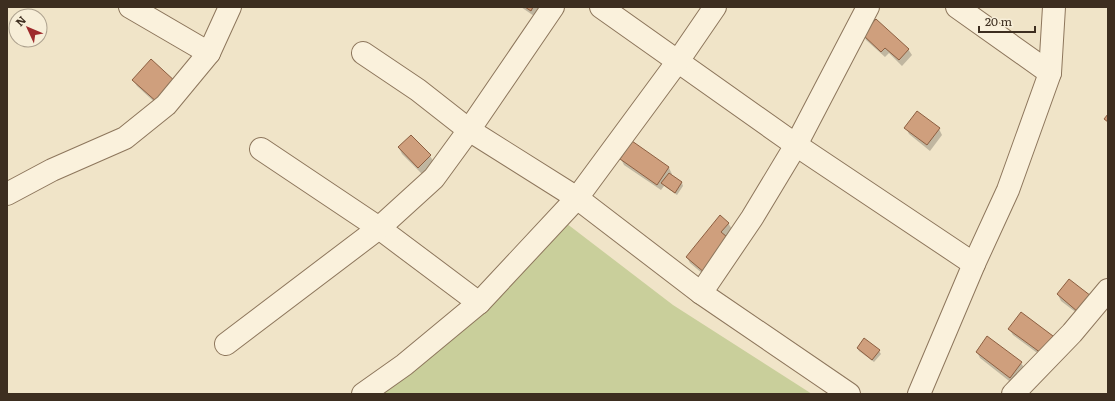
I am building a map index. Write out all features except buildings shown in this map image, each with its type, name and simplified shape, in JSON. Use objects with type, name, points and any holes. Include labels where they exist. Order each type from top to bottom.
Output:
[{"type":"street","points":[[130,7],[209,53]]},
{"type":"street","points":[[7,194],[52,170],[125,138],[166,105],[209,53],[230,7]]},
{"type":"street","points":[[226,344],[380,228],[434,178],[469,130],[553,7]]},
{"type":"street","points":[[601,7],[796,145],[974,264]]},
{"type":"street","points":[[363,394],[404,365],[478,303],[577,198],[678,61],[715,7]]},
{"type":"street","points":[[701,293],[752,218],[796,145],[868,7]]},
{"type":"street","points":[[957,7],[1050,73]]},
{"type":"street","points":[[919,394],[974,264],[1008,190],[1050,73],[1054,7]]},
{"type":"street","points":[[363,53],[418,90],[469,130],[577,198],[701,293],[849,394]]},
{"type":"street","points":[[261,149],[380,228],[478,303]]},
{"type":"street","points":[[1013,394],[1072,334],[1108,290]]},
{"type":"green space","points":[[562,220],[673,305],[812,394],[380,394]]}]
